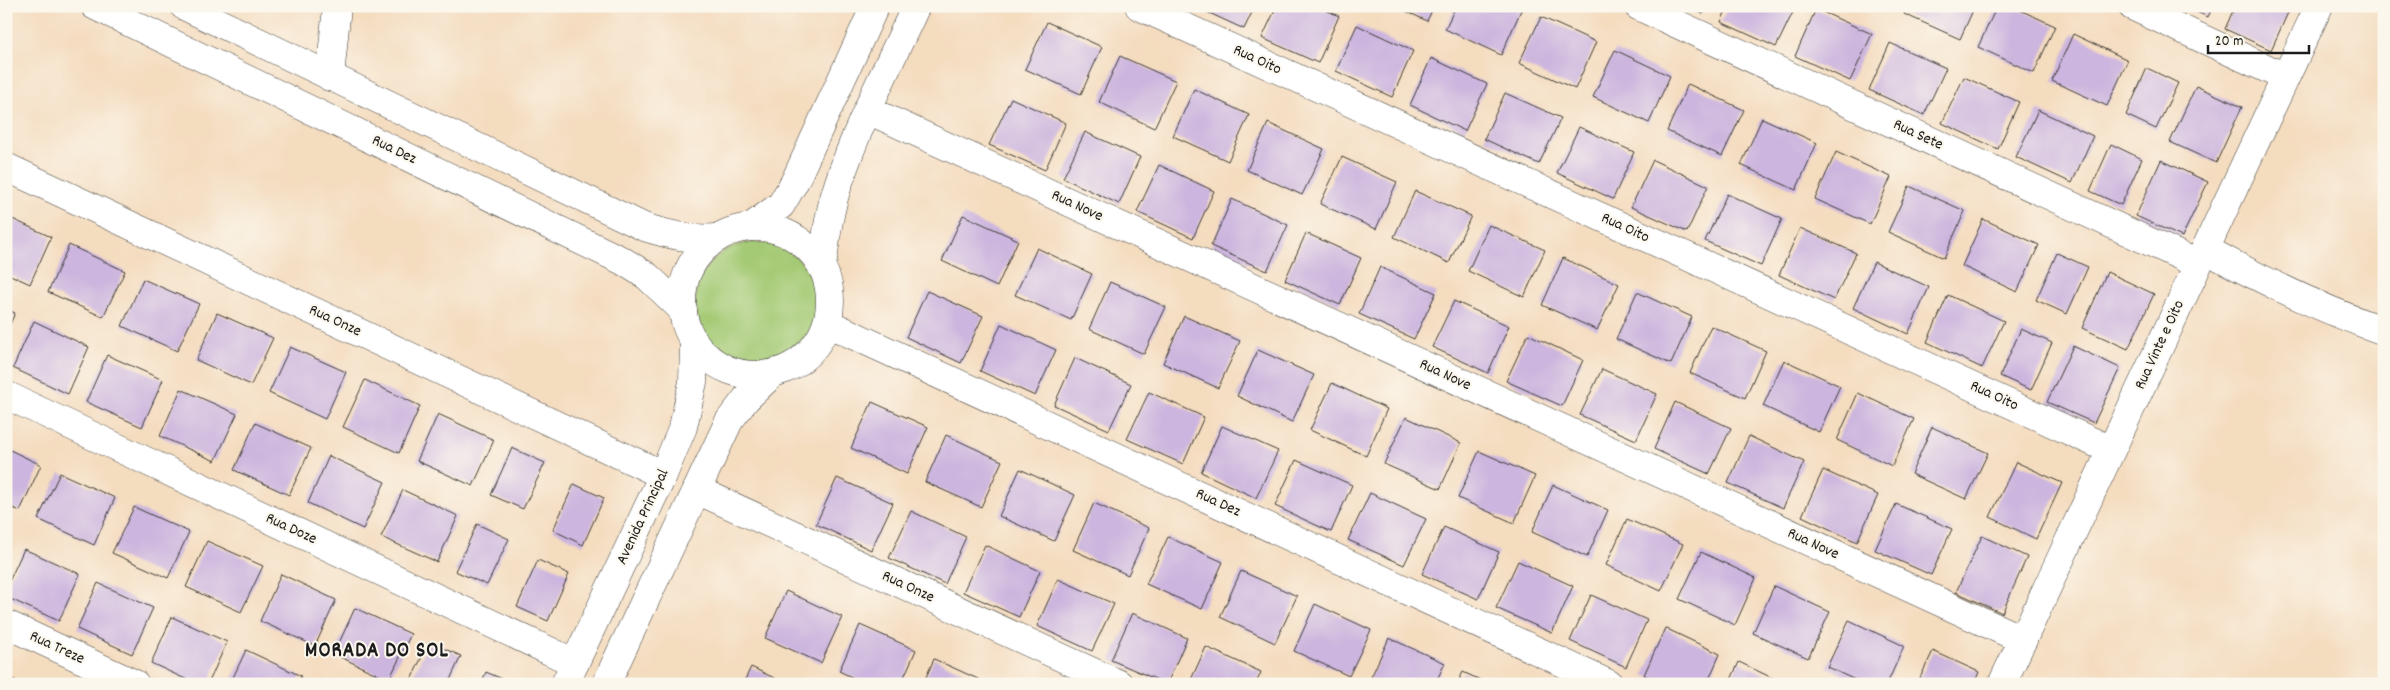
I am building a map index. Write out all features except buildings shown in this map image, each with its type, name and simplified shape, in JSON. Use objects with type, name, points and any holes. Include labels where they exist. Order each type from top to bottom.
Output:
[{"type":"street","name":"Rua Dez","points":[[95,6],[623,261],[647,276],[683,310]]},
{"type":"street","points":[[184,6],[644,227],[672,236],[696,239],[717,238]]},
{"type":"street","points":[[330,77],[337,6]]},
{"type":"street","points":[[751,227],[780,205],[795,181],[876,6]]},
{"type":"street","points":[[822,267],[828,224],[838,185],[868,110],[916,6]]},
{"type":"street","name":"Rua Oito","points":[[1139,6],[2112,450]]},
{"type":"street","name":"Rua Sete","points":[[1638,6],[2202,256],[2337,314],[2384,331]]},
{"type":"street","points":[[2132,6],[2285,77]]},
{"type":"street","name":"Rua Vinte e Oito","points":[[2002,684],[2319,6]]},
{"type":"street","name":"Rua Nove","points":[[868,110],[2023,640]]},
{"type":"street","name":"Rua Onze","points":[[6,167],[663,475]]},
{"type":"street","name":"Avenida Principal","points":[[751,227],[772,228],[793,236],[810,249],[822,267],[829,286],[830,308],[827,323],[813,349],[794,365],[772,374],[750,376],[729,370],[709,359],[694,343],[686,327],[683,310],[683,288],[690,269],[702,251],[717,238],[734,230],[751,227]]},
{"type":"street","name":"Rua Dez","points":[[827,323],[1609,684]]},
{"type":"street","name":"Avenida Principal","points":[[570,674],[663,475],[683,427],[693,382],[694,343]]},
{"type":"street","name":"Avenida Principal","points":[[609,683],[729,421],[746,399],[772,374]]},
{"type":"street","name":"Rua Doze","points":[[6,395],[570,674]]},
{"type":"street","name":"Rua Onze","points":[[696,490],[1119,684]]},
{"type":"street","name":"Rua Treze","points":[[6,624],[135,684]]},
{"type":"green space","points":[[756,242],[768,243],[779,247],[790,252],[799,260],[807,269],[812,280],[816,291],[816,315],[812,326],[807,337],[799,346],[790,354],[779,359],[768,363],[756,364],[744,363],[733,359],[722,354],[713,346],[705,337],[700,326],[696,315],[695,303],[696,291],[700,280],[705,269],[713,260],[722,252],[733,247],[744,243]]},
{"type":"district","name":"MORADA DO SOL","points":[[377,652]]}]
